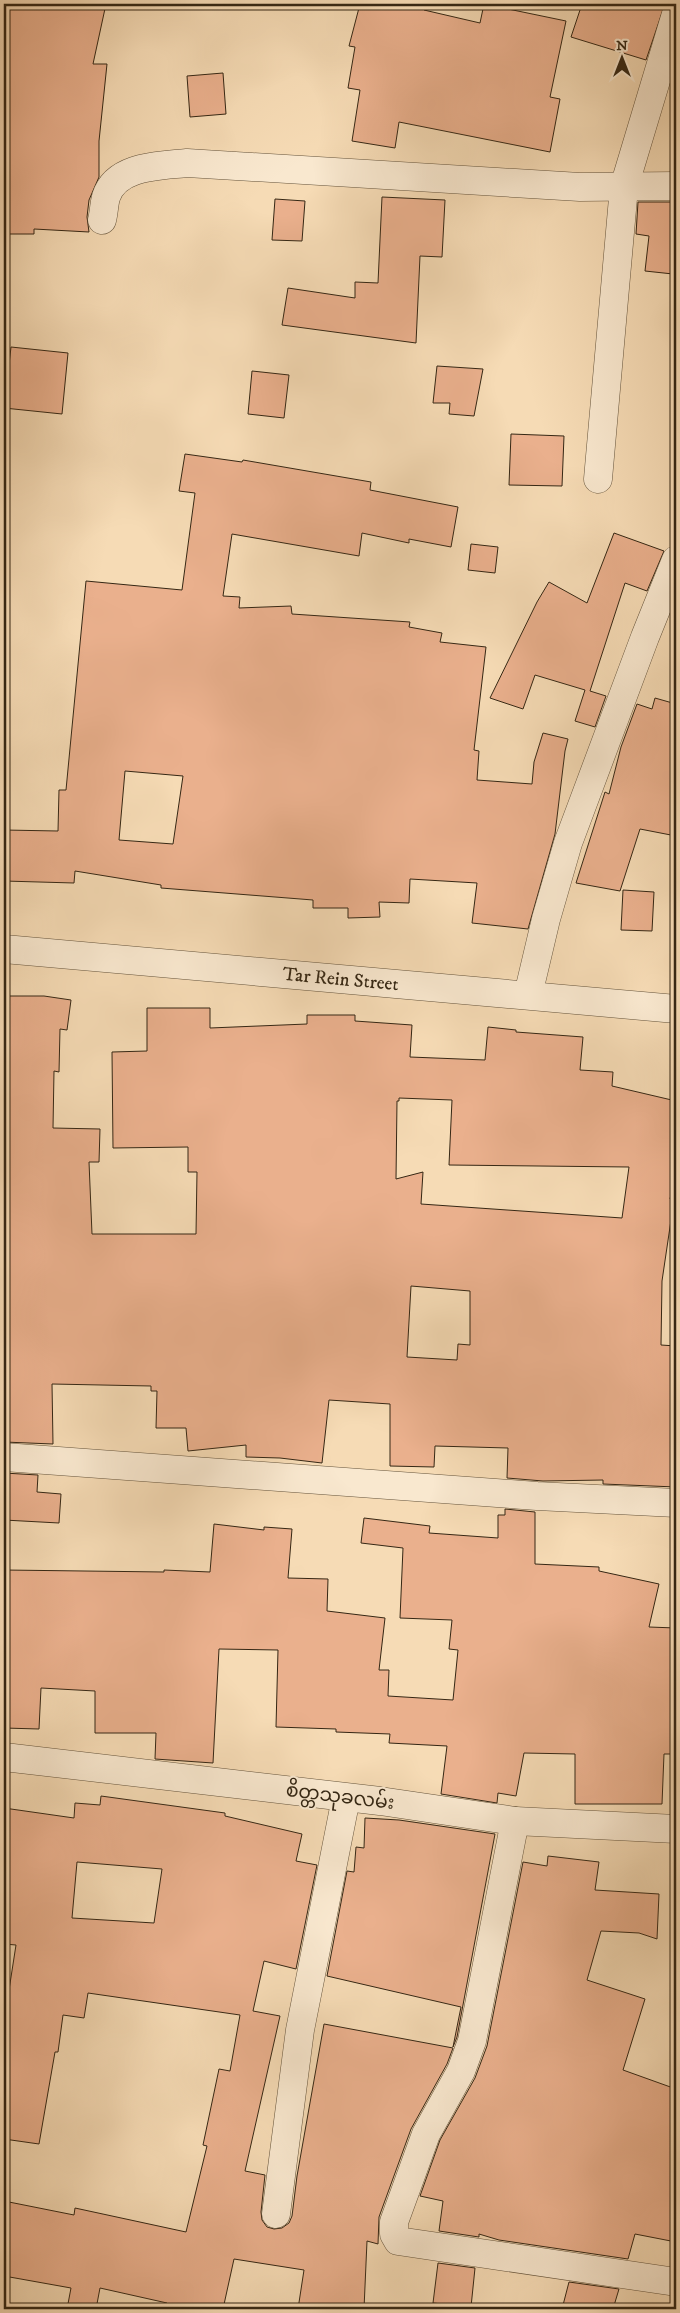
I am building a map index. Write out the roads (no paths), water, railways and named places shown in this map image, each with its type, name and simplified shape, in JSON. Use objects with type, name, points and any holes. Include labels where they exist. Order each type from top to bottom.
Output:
[{"type":"street","points":[[598,479],[624,187],[676,14]]},
{"type":"street","points":[[102,220],[106,195],[119,179],[134,170],[187,163],[580,187],[676,186]]},
{"type":"street","points":[[528,996],[546,919],[568,843],[676,560]]},
{"type":"street","name":"Tar Rein Street","points":[[4,950],[676,1009]]},
{"type":"street","points":[[4,1458],[527,1495],[676,1503]]},
{"type":"street","name":"စိတ္တသုခလမ်း","points":[[4,1757],[346,1798],[515,1822],[676,1829]]},
{"type":"street","points":[[276,2214],[300,2030],[346,1798]]},
{"type":"street","points":[[515,1822],[472,2040],[461,2071],[426,2134],[394,2222],[394,2234],[398,2241],[676,2282]]}]
